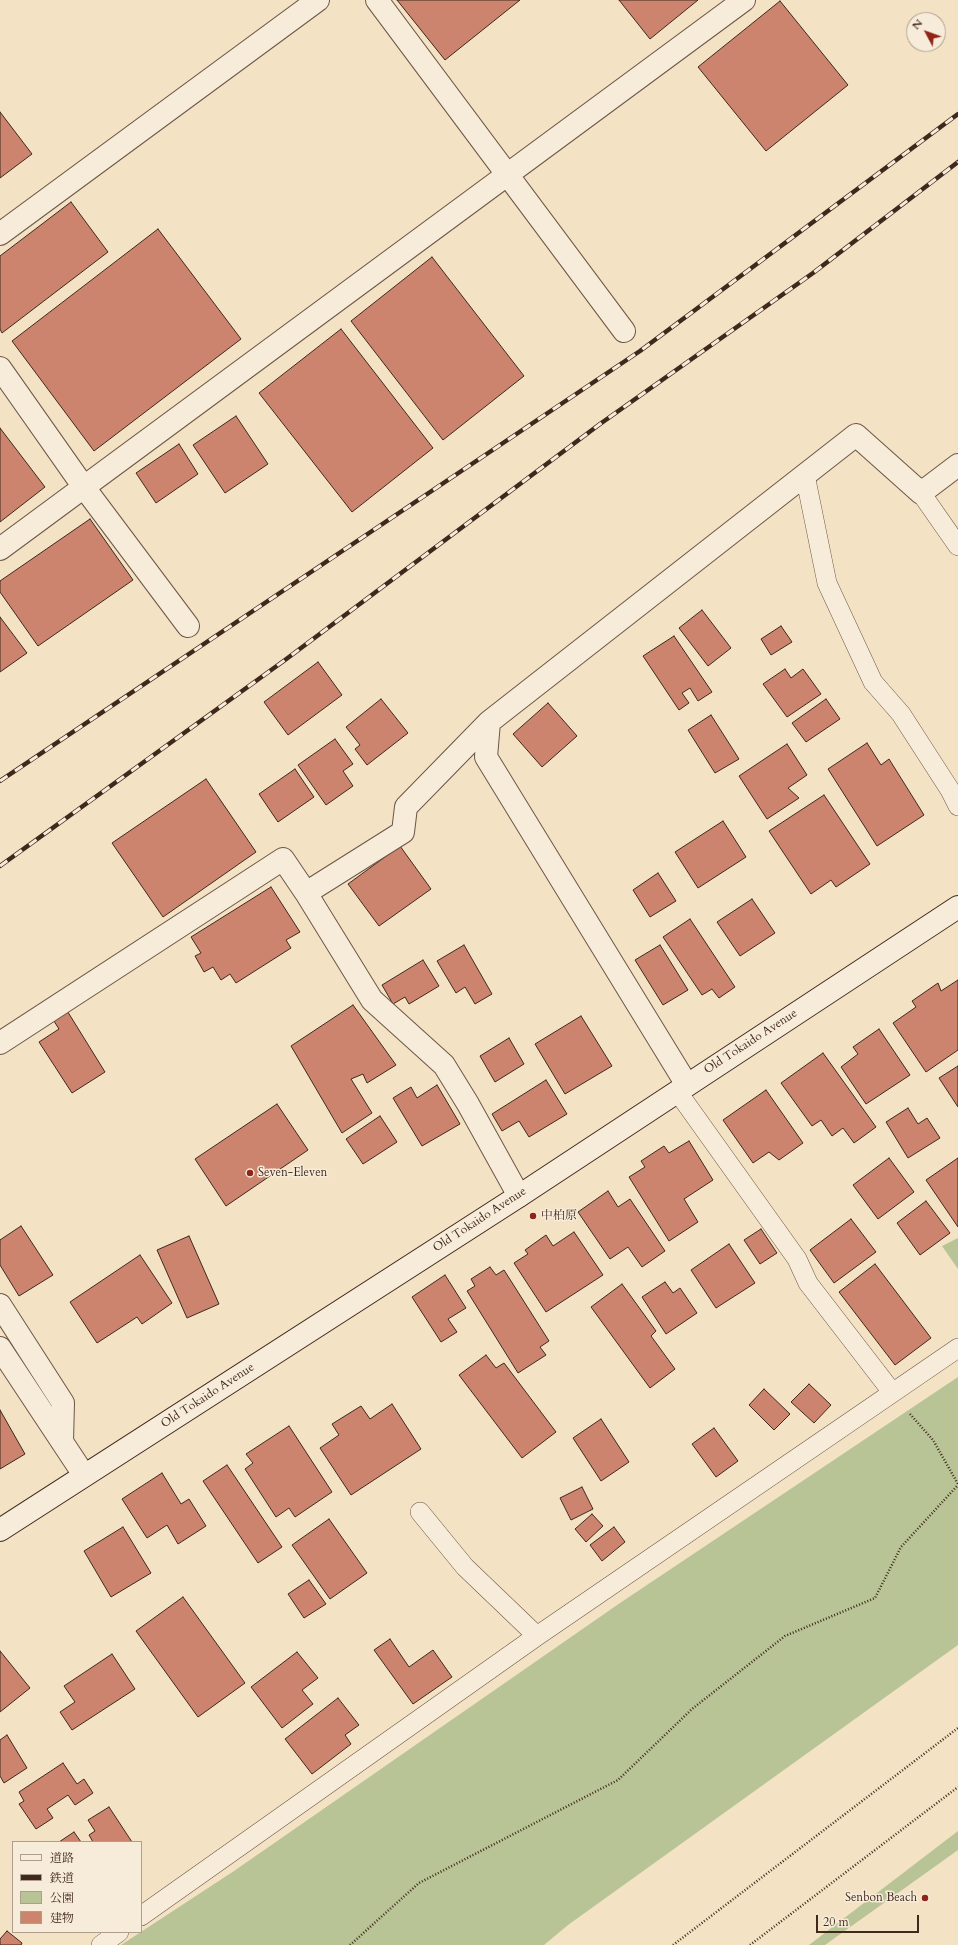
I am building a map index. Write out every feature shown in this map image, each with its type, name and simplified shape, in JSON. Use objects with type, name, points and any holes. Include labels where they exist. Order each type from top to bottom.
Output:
[{"type":"street","points":[[0,234],[318,0]]},
{"type":"street","points":[[377,0],[624,331]]},
{"type":"street","points":[[0,549],[83,486],[507,176],[744,0]]},
{"type":"street","points":[[0,368],[83,486],[188,626]]},
{"type":"street","points":[[306,893],[403,832],[406,808],[489,722],[856,435],[921,493],[958,466]]},
{"type":"street","points":[[489,722],[486,757],[682,1088]]},
{"type":"street","points":[[0,1043],[283,859],[306,893],[372,1000],[444,1065],[520,1196]]},
{"type":"street","name":"Old Tokaido Avenue","points":[[0,1530],[520,1196],[958,906]]},
{"type":"street","points":[[0,1305],[63,1403],[62,1441]]},
{"type":"street","points":[[0,1348],[84,1475]]},
{"type":"lane","points":[[805,475],[827,583],[873,682],[901,714],[950,790],[958,806]]},
{"type":"lane","points":[[921,493],[958,546]]},
{"type":"lane","points":[[682,1088],[797,1259],[808,1283],[892,1392]]},
{"type":"lane","points":[[142,1915],[538,1636],[958,1348]]},
{"type":"lane","points":[[420,1512],[465,1567],[538,1636]]},
{"type":"lane","points":[[101,1945],[118,1933]]},
{"type":"path","points":[[350,1945],[419,1883],[618,1780],[692,1708],[785,1636],[875,1598],[901,1547],[958,1484],[933,1440],[892,1392]]},
{"type":"path","points":[[672,1945],[958,1728]]},
{"type":"path","points":[[750,1945],[958,1787]]},
{"type":"green space","points":[[958,1238],[958,1269],[942,1246]]},
{"type":"green space","points":[[958,1377],[958,1645],[568,1925],[544,1945],[121,1945],[139,1933],[142,1933],[142,1931],[234,1871],[620,1603]]},
{"type":"green space","points":[[958,1831],[958,1850],[825,1945],[809,1945]]},
{"type":"building","points":[[397,0],[520,0],[445,60]]},
{"type":"building","points":[[619,0],[698,0],[650,39]]},
{"type":"building","points":[[780,1],[848,85],[766,151],[698,67]]},
{"type":"building","points":[[0,112],[32,154],[0,178]]},
{"type":"building","points":[[71,202],[108,252],[2,333],[0,329],[0,256]]},
{"type":"building","points":[[158,229],[241,339],[94,451],[12,341]]},
{"type":"building","points":[[432,257],[524,376],[443,440],[351,321]]},
{"type":"building","points":[[341,329],[433,448],[352,512],[259,393]]},
{"type":"building","points":[[236,416],[268,464],[225,493],[193,445]]},
{"type":"building","points":[[0,428],[45,487],[0,522]]},
{"type":"building","points":[[179,444],[198,474],[156,503],[136,473]]},
{"type":"building","points":[[90,519],[133,580],[38,646],[0,592],[0,581]]},
{"type":"building","points":[[702,610],[731,648],[708,666],[679,628]]},
{"type":"building","points":[[0,617],[27,653],[0,672]]},
{"type":"building","points":[[781,626],[792,642],[771,655],[761,639]]},
{"type":"building","points":[[674,636],[712,692],[698,701],[690,688],[682,693],[689,703],[679,710],[643,656]]},
{"type":"building","points":[[318,662],[342,695],[288,735],[264,702]]},
{"type":"building","points":[[785,669],[791,678],[803,669],[821,694],[787,717],[763,684]]},
{"type":"building","points":[[381,699],[408,733],[367,765],[355,749],[360,745],[346,727]]},
{"type":"building","points":[[826,699],[840,719],[806,742],[792,723]]},
{"type":"building","points":[[548,703],[577,736],[542,767],[513,734]]},
{"type":"building","points":[[711,715],[739,759],[715,773],[688,730]]},
{"type":"building","points":[[335,739],[353,764],[343,771],[353,786],[326,805],[298,765]]},
{"type":"building","points":[[867,743],[881,765],[889,759],[924,815],[877,846],[828,769]]},
{"type":"building","points":[[787,744],[807,775],[788,788],[799,798],[767,819],[739,776]]},
{"type":"building","points":[[295,769],[314,797],[278,822],[259,794]]},
{"type":"building","points":[[206,779],[256,852],[163,917],[112,843]]},
{"type":"building","points":[[824,795],[870,864],[836,887],[831,880],[811,894],[769,831]]},
{"type":"building","points":[[723,821],[746,857],[698,888],[675,852]]},
{"type":"building","points":[[400,846],[431,889],[379,926],[348,884]]},
{"type":"building","points":[[658,873],[676,901],[650,917],[633,890]]},
{"type":"building","points":[[271,887],[300,932],[286,940],[291,948],[236,983],[230,974],[221,980],[213,967],[204,972],[195,956],[201,953],[191,937]]},
{"type":"building","points":[[752,899],[775,933],[740,956],[717,922]]},
{"type":"building","points":[[690,919],[735,987],[719,998],[712,989],[702,995],[663,937]]},
{"type":"building","points":[[464,945],[492,994],[475,1004],[465,987],[456,993],[437,961]]},
{"type":"building","points":[[660,945],[688,990],[663,1005],[635,960]]},
{"type":"building","points":[[423,960],[439,986],[409,1004],[405,997],[393,1004],[382,985]]},
{"type":"building","points":[[958,980],[958,1050],[926,1072],[893,1023],[916,1007],[912,1001],[938,983],[941,991]]},
{"type":"building","points":[[353,1005],[396,1065],[367,1083],[363,1074],[351,1079],[372,1113],[342,1133],[291,1046]]},
{"type":"building","points":[[66,1009],[105,1072],[72,1093],[39,1042],[59,1029],[52,1018]]},
{"type":"building","points":[[581,1016],[612,1066],[565,1094],[535,1044]]},
{"type":"building","points":[[879,1029],[910,1075],[866,1104],[841,1067],[858,1054],[853,1047]]},
{"type":"building","points":[[509,1038],[524,1064],[495,1082],[480,1056]]},
{"type":"building","points":[[823,1053],[876,1127],[854,1143],[843,1128],[832,1136],[821,1120],[812,1126],[781,1083]]},
{"type":"building","points":[[958,1066],[958,1107],[939,1078]]},
{"type":"building","points":[[546,1080],[567,1114],[529,1137],[519,1121],[502,1131],[492,1114]]},
{"type":"building","points":[[437,1085],[460,1124],[422,1146],[393,1098],[411,1087],[417,1098]]},
{"type":"building","points":[[766,1090],[803,1143],[779,1160],[769,1152],[753,1163],[723,1120]]},
{"type":"building","points":[[277,1104],[308,1150],[226,1206],[195,1159]]},
{"type":"building","points":[[908,1108],[918,1124],[927,1118],[940,1138],[908,1158],[886,1122]]},
{"type":"building","points":[[380,1116],[397,1142],[363,1164],[346,1139]]},
{"type":"building","points":[[689,1141],[713,1180],[684,1199],[698,1222],[669,1241],[629,1177],[645,1167],[641,1161],[664,1146],[669,1153]]},
{"type":"building","points":[[889,1158],[914,1192],[878,1219],[853,1185]]},
{"type":"building","points":[[958,1158],[958,1227],[926,1180]]},
{"type":"building","points":[[608,1191],[618,1207],[630,1199],[665,1251],[642,1267],[628,1247],[610,1259],[578,1212]]},
{"type":"building","points":[[926,1201],[950,1233],[920,1255],[897,1223]]},
{"type":"building","points":[[851,1219],[876,1252],[834,1283],[810,1250]]},
{"type":"building","points":[[21,1226],[53,1275],[19,1296],[0,1265],[0,1240]]},
{"type":"building","points":[[761,1229],[777,1253],[760,1264],[744,1240]]},
{"type":"building","points":[[574,1232],[603,1275],[546,1312],[514,1263],[528,1254],[525,1250],[546,1235],[553,1246]]},
{"type":"building","points":[[189,1236],[219,1304],[187,1318],[157,1250]]},
{"type":"building","points":[[729,1244],[755,1283],[716,1308],[691,1270]]},
{"type":"building","points":[[140,1255],[172,1303],[142,1324],[137,1317],[97,1343],[70,1302]]},
{"type":"building","points":[[875,1264],[931,1338],[895,1365],[839,1292]]},
{"type":"building","points":[[490,1267],[496,1275],[504,1270],[549,1341],[540,1347],[546,1355],[518,1373],[467,1291],[475,1286],[471,1279]]},
{"type":"building","points":[[445,1275],[466,1308],[448,1319],[457,1332],[441,1342],[412,1297]]},
{"type":"building","points":[[665,1282],[673,1293],[680,1288],[697,1313],[666,1334],[642,1297]]},
{"type":"building","points":[[622,1284],[656,1331],[651,1336],[675,1369],[650,1388],[591,1307]]},
{"type":"building","points":[[486,1355],[496,1368],[504,1363],[556,1432],[522,1458],[459,1375]]},
{"type":"building","points":[[809,1384],[831,1405],[814,1423],[791,1402]]},
{"type":"building","points":[[764,1389],[790,1414],[774,1430],[749,1405]]},
{"type":"building","points":[[392,1404],[421,1449],[351,1495],[320,1448],[339,1435],[332,1424],[361,1406],[370,1419]]},
{"type":"building","points":[[0,1410],[25,1454],[0,1469]]},
{"type":"building","points":[[601,1419],[629,1462],[601,1481],[573,1438]]},
{"type":"building","points":[[289,1426],[332,1492],[295,1517],[289,1508],[276,1517],[245,1469],[253,1463],[246,1454]]},
{"type":"building","points":[[714,1428],[738,1461],[716,1477],[692,1444]]},
{"type":"building","points":[[227,1465],[282,1547],[258,1563],[203,1481]]},
{"type":"building","points":[[162,1473],[181,1504],[189,1499],[206,1526],[178,1544],[167,1525],[147,1538],[122,1499]]},
{"type":"building","points":[[582,1487],[593,1509],[571,1520],[560,1498]]},
{"type":"building","points":[[592,1514],[603,1526],[586,1542],[575,1529]]},
{"type":"building","points":[[329,1519],[367,1573],[330,1599],[292,1545]]},
{"type":"building","points":[[123,1527],[151,1573],[111,1597],[84,1551]]},
{"type":"building","points":[[614,1527],[625,1542],[602,1561],[590,1545]]},
{"type":"building","points":[[309,1580],[326,1604],[304,1618],[288,1594]]},
{"type":"building","points":[[183,1597],[245,1683],[198,1717],[136,1631]]},
{"type":"building","points":[[390,1639],[409,1667],[433,1650],[452,1677],[413,1704],[374,1650]]},
{"type":"building","points":[[0,1651],[30,1688],[0,1712]]},
{"type":"building","points":[[297,1652],[318,1678],[302,1690],[313,1704],[282,1728],[251,1687]]},
{"type":"building","points":[[112,1654],[135,1689],[72,1730],[60,1712],[75,1702],[64,1686]]},
{"type":"building","points":[[338,1698],[359,1725],[345,1735],[351,1744],[312,1774],[285,1739]]},
{"type":"building","points":[[7,1735],[27,1768],[4,1783],[0,1776],[0,1740]]},
{"type":"building","points":[[63,1763],[77,1784],[84,1779],[93,1793],[75,1805],[68,1795],[47,1809],[53,1818],[36,1829],[19,1804],[24,1801],[19,1792]]},
{"type":"building","points":[[109,1807],[131,1841],[92,1841],[89,1835],[95,1831],[88,1820]]},
{"type":"building","points":[[74,1832],[80,1841],[60,1841]]},
{"type":"building","points":[[7,1931],[22,1943],[21,1945],[0,1945],[0,1939]]},
{"type":"railway","points":[[0,781],[640,351],[958,114]]},
{"type":"railway","points":[[0,866],[285,660],[600,424],[813,273],[958,162]]},
{"type":"place","name":"Seven-Eleven","points":[[250,1173]]},
{"type":"place","name":"中柏原","points":[[533,1216]]},
{"type":"place","name":"Senbon Beach","points":[[925,1898]]}]
